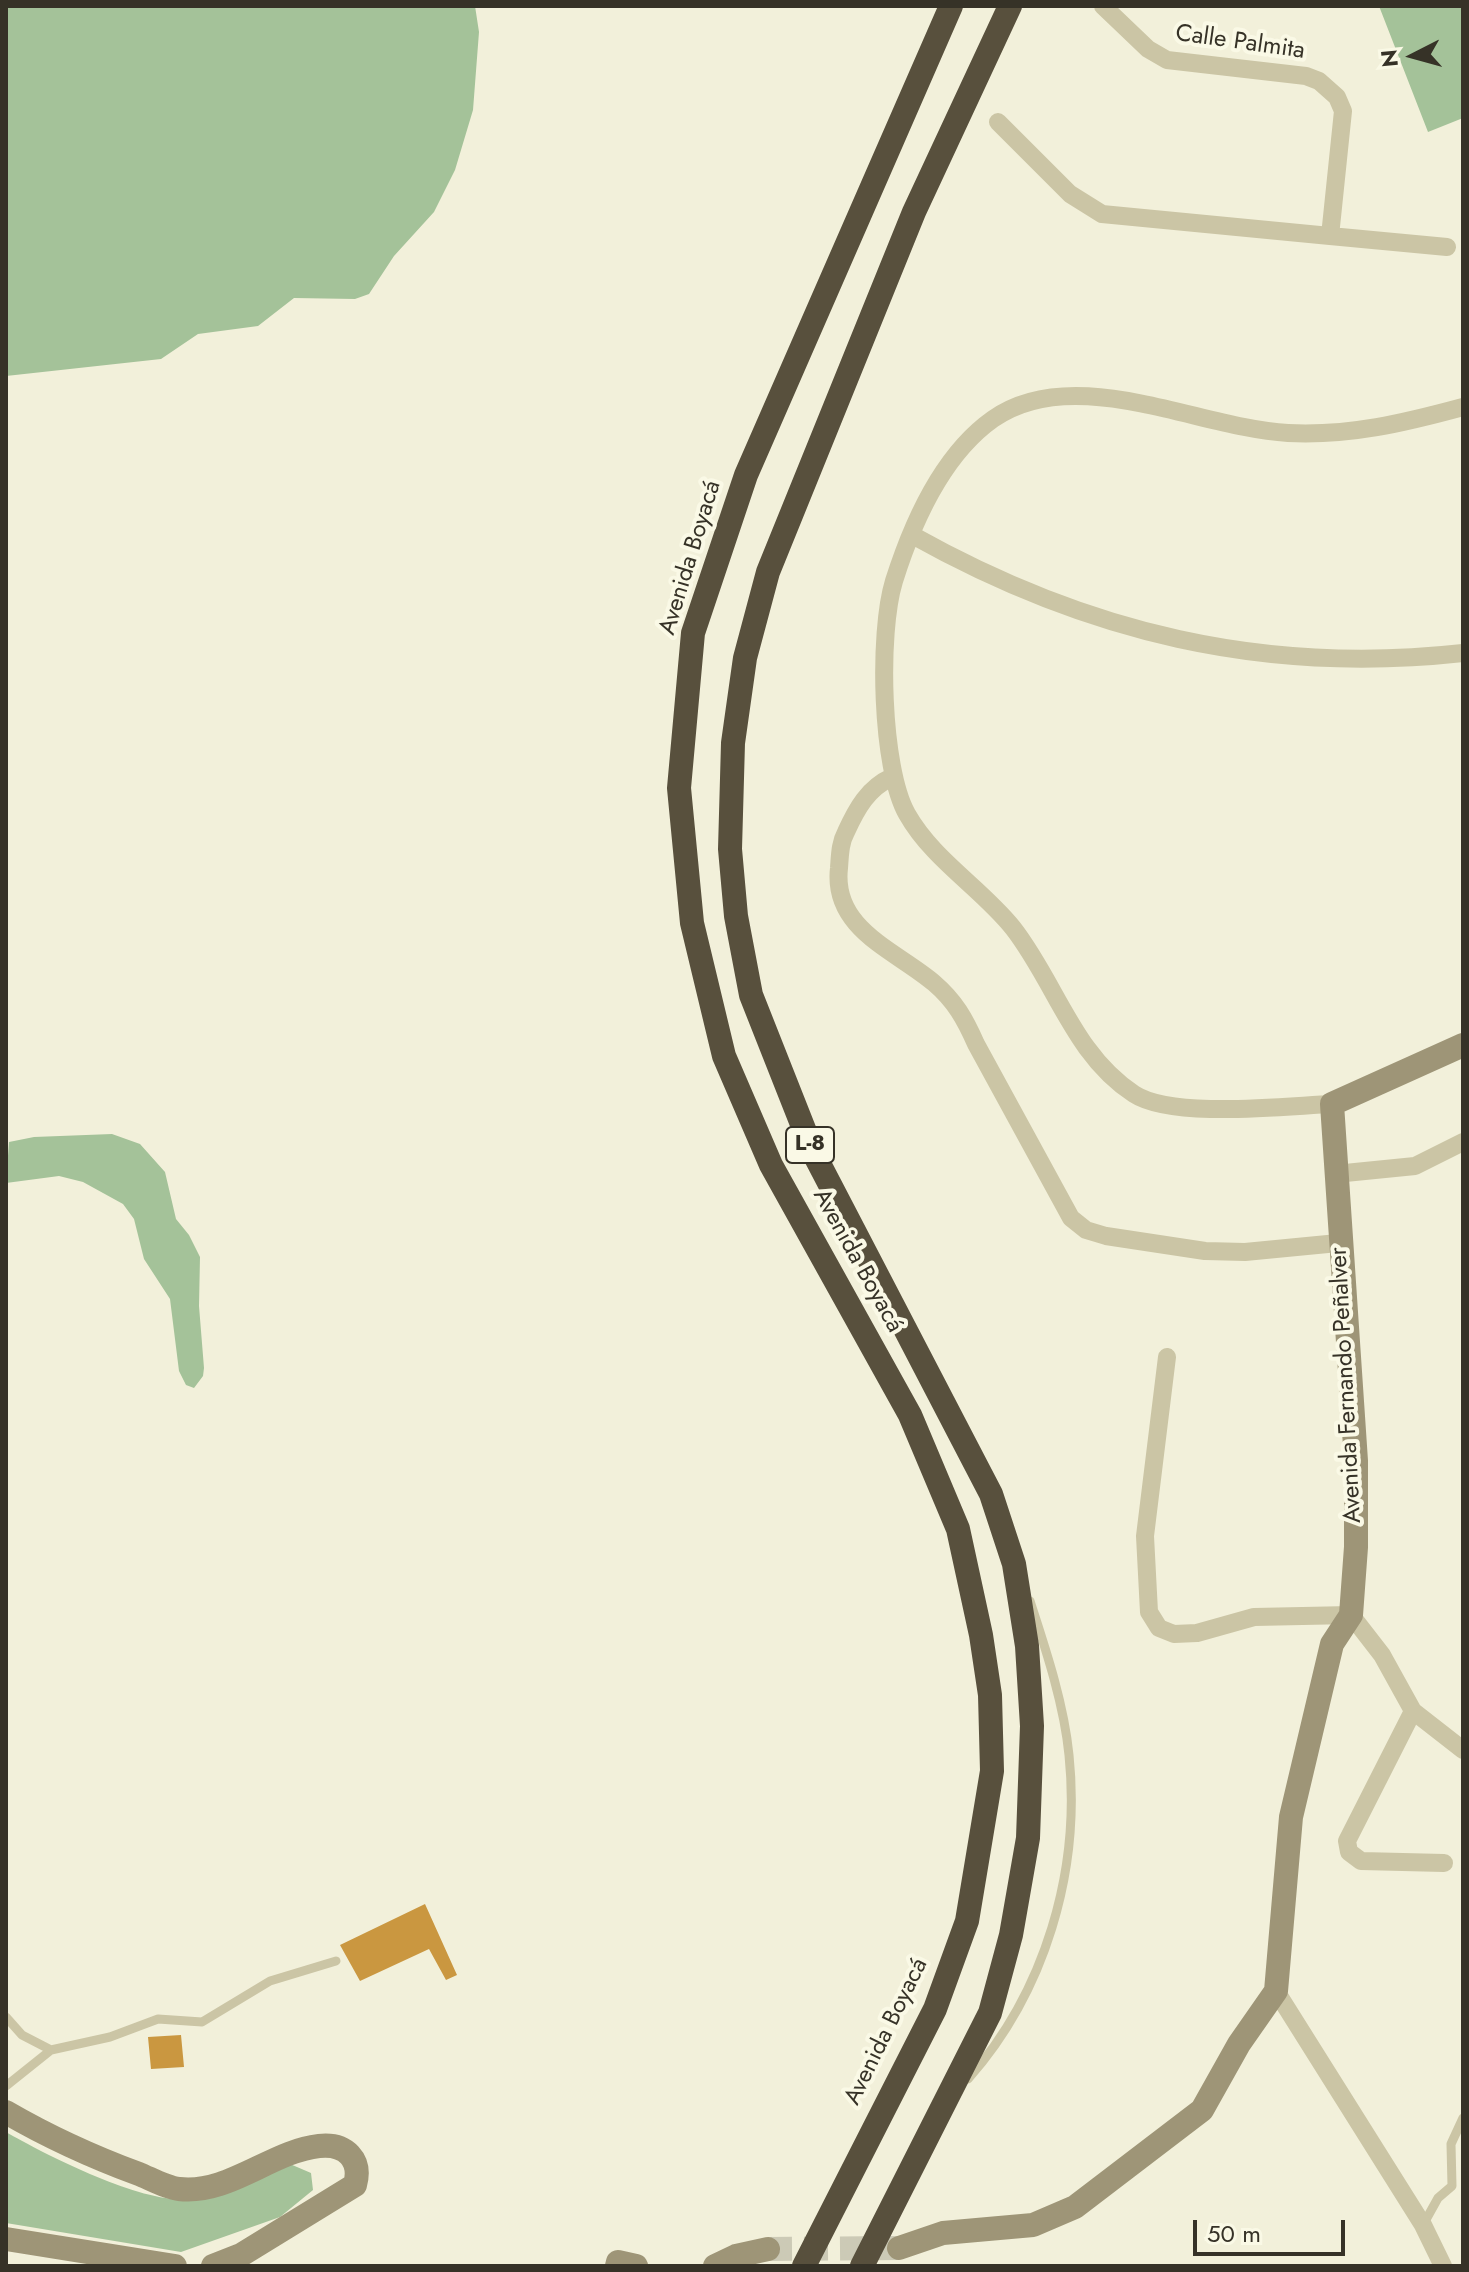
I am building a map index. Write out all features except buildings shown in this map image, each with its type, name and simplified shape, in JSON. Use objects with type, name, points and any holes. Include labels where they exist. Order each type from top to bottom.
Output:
[{"type":"highway","name":"Avenida Boyacá","points":[[804,2266],[935,2009],[967,1921],[992,1771],[990,1695],[981,1635],[958,1529],[910,1415],[771,1165],[724,1056],[692,923],[679,788],[693,633],[746,475],[951,6]]},
{"type":"highway","name":"Avenida Boyacá","points":[[862,2266],[990,2013],[1011,1935],[1028,1838],[1032,1726],[1027,1646],[1014,1564],[991,1494],[813,1152],[751,995],[736,916],[730,849],[733,743],[745,658],[768,572],[914,212],[1010,6]]},
{"type":"main road","points":[[1332,1104],[1463,1045]]},
{"type":"main road","name":"Avenida Fernando Peñalver","points":[[1276,1991],[1291,1817],[1332,1644],[1351,1615],[1356,1547],[1356,1461],[1338,1243],[1332,1104]]},
{"type":"main road","points":[[899,2248],[943,2233],[1033,2225],[1075,2207],[1202,2110],[1239,2044],[1276,1991]]},
{"type":"main road","points":[[6,2112],[77,2151],[179,2189],[217,2182],[319,2146],[340,2147],[354,2158],[358,2173],[355,2185],[241,2255],[213,2266]]},
{"type":"main road","points":[[6,2239],[175,2266]]},
{"type":"main road","points":[[715,2266],[736,2256],[768,2249]]},
{"type":"main road","points":[[617,2266],[618,2262],[636,2266]]},
{"type":"street","name":"Calle Palmita","points":[[1103,6],[1148,49],[1167,60],[1306,76],[1328,88],[1343,111],[1330,236]]},
{"type":"street","points":[[998,122],[1070,194],[1102,214],[1447,247]]},
{"type":"street","points":[[1332,1104],[1188,1109],[1137,1096],[1075,1036],[1013,928],[918,832],[892,777],[887,738],[888,609],[894,580],[941,476],[973,436],[994,418],[1040,401],[1122,397],[1215,423],[1292,433],[1380,429],[1463,407]]},
{"type":"street","points":[[912,535],[988,574],[1062,604],[1177,641],[1228,651],[1366,659],[1396,660],[1463,653]]},
{"type":"street","points":[[892,777],[874,786],[842,841],[837,878],[840,903],[853,923],[934,983],[963,1014],[982,1057],[1071,1218],[1086,1230],[1106,1236],[1216,1252],[1338,1243]]},
{"type":"street","points":[[1335,1174],[1415,1166],[1463,1142]]},
{"type":"street","points":[[1167,1357],[1145,1536],[1149,1612],[1159,1628],[1174,1634],[1197,1633],[1254,1617],[1351,1615],[1382,1655],[1413,1711],[1463,1750]]},
{"type":"street","points":[[1413,1711],[1347,1841],[1349,1852],[1361,1861],[1444,1863]]},
{"type":"street","points":[[1276,1991],[1423,2225],[1443,2266]]},
{"type":"lane","points":[[949,2099],[999,2044],[1038,1971],[1069,1862],[1069,1754],[1040,1631],[1014,1564]]},
{"type":"lane","points":[[6,2086],[51,2050],[97,2041],[158,2019],[202,2022],[270,1981],[336,1961]]},
{"type":"lane","points":[[6,2017],[22,2035],[51,2050]]},
{"type":"lane","points":[[1423,2225],[1438,2198],[1452,2186],[1451,2144],[1463,2118]]},
{"type":"green space","points":[[6,6],[475,6],[479,32],[473,110],[455,170],[434,212],[394,256],[369,294],[355,299],[294,298],[258,326],[198,334],[161,359],[6,376]]},
{"type":"green space","points":[[1379,6],[1463,6],[1463,118],[1428,132]]},
{"type":"green space","points":[[112,1134],[140,1144],[165,1172],[176,1219],[189,1235],[200,1257],[199,1306],[204,1368],[203,1376],[194,1388],[186,1385],[179,1371],[170,1299],[144,1259],[134,1219],[123,1204],[83,1182],[59,1176],[6,1183],[9,1142],[34,1137]]},
{"type":"green space","points":[[6,2132],[93,2175],[165,2198],[194,2197],[290,2164],[311,2173],[313,2190],[280,2217],[181,2252],[6,2223]]},
{"type":"tunnel","points":[[768,2249],[899,2248]]}]
